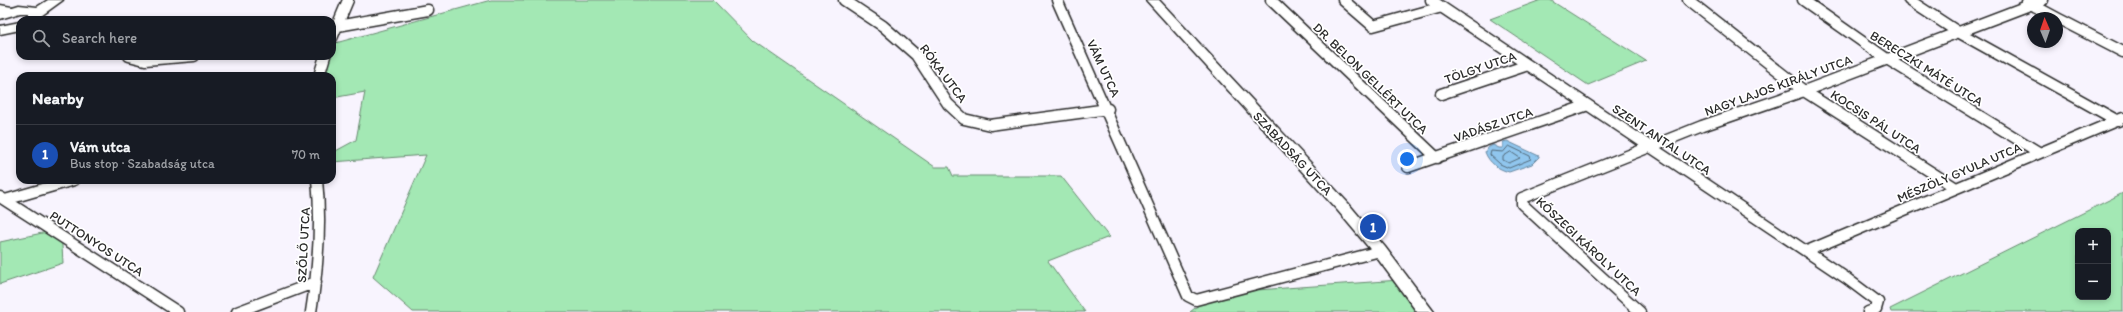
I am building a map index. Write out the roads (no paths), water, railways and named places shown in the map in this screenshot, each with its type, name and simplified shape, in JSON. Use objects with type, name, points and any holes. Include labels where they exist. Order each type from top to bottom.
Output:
[{"type":"main road","points":[[32,16],[49,0]]},
{"type":"main road","points":[[32,16],[57,0]]},
{"type":"main road","name":"SZABADSÁG UTCA","points":[[1152,0],[1316,177],[1380,251],[1426,312]]},
{"type":"main road","points":[[0,15],[14,10],[32,16]]},
{"type":"street","points":[[336,24],[348,0]]},
{"type":"street","name":"RÓKA UTCA","points":[[844,0],[883,26],[916,55],[948,104],[964,119],[990,125],[1108,109]]},
{"type":"street","name":"VÁM UTCA","points":[[1057,0],[1108,109],[1126,155],[1188,296],[1196,300],[1380,251]]},
{"type":"street","name":"DR. BELON GELLÉRT UTCA","points":[[1271,0],[1436,158]]},
{"type":"street","points":[[1343,0],[1373,26],[1442,7]]},
{"type":"street","name":"SZENT ANTAL UTCA","points":[[1431,0],[1806,251],[1878,302],[1876,309],[1868,312]]},
{"type":"street","name":"KOCSIS PÁL UTCA","points":[[1688,0],[1804,91],[1956,188]]},
{"type":"street","name":"BERECZKI MÁTÉ UTCA","points":[[1803,0],[1887,59],[2040,153]]},
{"type":"street","points":[[1909,0],[1958,32],[2120,120]]},
{"type":"street","name":"NAGY LAJOS KIRÁLY UTCA","points":[[1522,198],[1702,126],[1804,91],[1958,32],[2026,2],[2043,0]]},
{"type":"street","points":[[2026,2],[2045,12]]},
{"type":"street","points":[[0,8],[14,10]]},
{"type":"street","points":[[336,26],[428,10]]},
{"type":"street","points":[[2063,21],[2123,52]]},
{"type":"street","points":[[320,72],[324,60]]},
{"type":"street","name":"TÖLGY UTCA","points":[[1441,94],[1528,65]]},
{"type":"street","name":"VADÁSZ UTCA","points":[[1408,167],[1588,105]]},
{"type":"street","name":"MÉSZÖLY GYULA UTCA","points":[[1806,251],[2120,120]]},
{"type":"street","points":[[3,198],[58,184]]},
{"type":"street","name":"SZŐLŐ UTCA","points":[[311,312],[316,282],[320,204],[318,184]]},
{"type":"street","name":"PUTTONYOS UTCA","points":[[3,198],[178,312]]},
{"type":"street","name":"KŐSZEGI KÁROLY UTCA","points":[[1522,198],[1522,204],[1640,312]]},
{"type":"street","points":[[237,312],[316,282]]},
{"type":"water","points":[[1507,141],[1539,157],[1532,164],[1509,172],[1501,169],[1491,162],[1485,152],[1487,148],[1493,145],[1503,148],[1503,142]]},
{"type":"place","name":"Vám utca","points":[[1373,227]]}]
